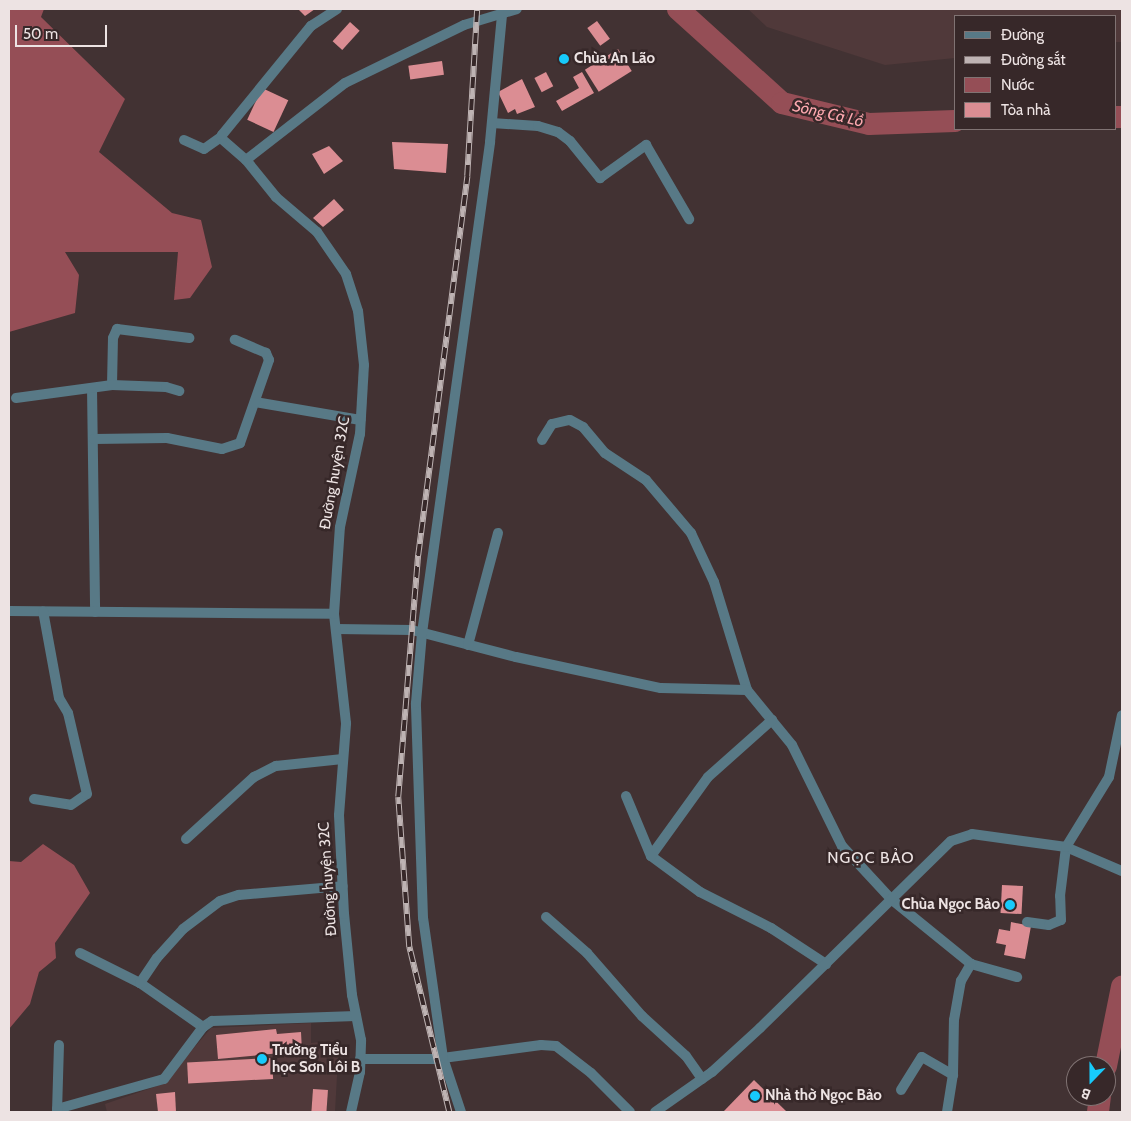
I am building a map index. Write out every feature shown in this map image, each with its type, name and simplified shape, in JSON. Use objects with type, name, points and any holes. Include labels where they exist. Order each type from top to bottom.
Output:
[{"type":"street","points":[[184,140],[204,149],[221,137],[311,26],[337,9]]},
{"type":"street","points":[[246,160],[345,83],[464,25],[517,9]]},
{"type":"street","points":[[461,1112],[443,1058],[422,900],[416,704],[422,633],[492,123],[502,15]]},
{"type":"street","points":[[492,123],[538,126],[558,132],[570,141],[600,178],[646,145],[689,219]]},
{"type":"street","name":"Đường huyện 32C","points":[[221,137],[246,160],[276,197],[317,232],[351,286],[358,311],[364,364],[360,420],[340,527],[334,614],[346,722],[338,815],[356,1016],[361,1040],[360,1059],[351,1112]]},
{"type":"street","points":[[112,385],[113,338],[117,329],[189,338]]},
{"type":"street","points":[[94,439],[167,438],[222,449],[240,443],[269,360],[266,353],[235,340]]},
{"type":"street","points":[[16,398],[112,385],[166,387],[180,391]]},
{"type":"street","points":[[92,388],[95,612]]},
{"type":"street","points":[[255,402],[360,420]]},
{"type":"street","points":[[542,440],[552,424],[570,420],[583,427],[606,453],[646,480],[691,533],[714,582],[747,690],[792,745],[842,846],[891,899],[971,964],[1017,977]]},
{"type":"street","points":[[468,645],[498,533]]},
{"type":"street","points":[[9,611],[334,614]]},
{"type":"street","points":[[34,799],[71,805],[87,794],[68,713],[59,698],[43,611]]},
{"type":"street","points":[[336,629],[422,633],[661,688],[747,690]]},
{"type":"street","points":[[1027,922],[1054,924],[1061,920],[1060,896],[1066,847],[1109,777],[1122,715]]},
{"type":"street","points":[[651,856],[708,777],[772,720]]},
{"type":"street","points":[[186,839],[254,777],[276,766],[343,759]]},
{"type":"street","points":[[626,796],[651,856],[700,892],[771,928],[826,964]]},
{"type":"street","points":[[655,1112],[702,1079],[826,964],[951,841],[972,834],[1066,847],[1122,871]]},
{"type":"street","points":[[140,983],[157,958],[184,930],[220,901],[239,895],[343,886]]},
{"type":"street","points":[[546,917],[587,953],[642,1016],[686,1056],[702,1079]]},
{"type":"street","points":[[80,953],[140,983],[204,1027]]},
{"type":"street","points":[[947,1112],[953,1075],[954,1020],[961,981],[971,964]]},
{"type":"street","points":[[59,1045],[57,1111],[164,1079],[204,1027],[221,1020],[356,1016]]},
{"type":"street","points":[[360,1059],[443,1058],[541,1045],[556,1046],[592,1073],[630,1112]]},
{"type":"street","points":[[901,1090],[922,1057],[953,1075]]},
{"type":"shaded area","points":[[748,9],[1122,9],[1122,42],[1116,42],[1116,15],[954,15],[954,58],[885,65],[767,27]]},
{"type":"shaded area","name":"Trường Tiểu học Sơn Lôi B","points":[[311,1023],[311,1043],[339,1040],[335,1112],[107,1112],[105,1104],[163,1084],[211,1028]]},
{"type":"water","points":[[9,9],[44,9],[41,17],[125,99],[99,152],[172,213],[201,220],[212,267],[190,298],[174,300],[178,252],[65,252],[79,275],[75,313],[9,332]]},
{"type":"water","points":[[43,844],[74,865],[90,893],[55,943],[56,958],[39,972],[30,1004],[9,1029],[9,861],[21,862]]},
{"type":"building","points":[[298,9],[315,9],[305,16]]},
{"type":"building","points":[[597,21],[610,39],[600,46],[587,28]]},
{"type":"building","points":[[350,22],[360,31],[342,50],[333,41]]},
{"type":"building","points":[[618,49],[632,71],[599,92],[585,70]]},
{"type":"building","points":[[442,61],[444,75],[410,80],[408,66]]},
{"type":"building","points":[[546,72],[553,86],[542,92],[534,78]]},
{"type":"building","points":[[582,72],[594,93],[562,111],[556,101],[579,88],[573,77]]},
{"type":"building","points":[[522,79],[535,107],[517,114],[515,109],[508,113],[498,92]]},
{"type":"building","points":[[262,88],[288,100],[273,132],[247,120]]},
{"type":"building","points":[[392,142],[448,144],[446,173],[394,169]]},
{"type":"building","points":[[329,146],[343,161],[324,174],[312,154]]},
{"type":"building","points":[[334,199],[344,210],[323,227],[313,218]]},
{"type":"building","points":[[1002,885],[1023,886],[1022,914],[1001,913]]},
{"type":"building","points":[[1011,922],[1031,926],[1025,959],[1004,955],[1006,945],[996,943],[999,929],[1010,931]]},
{"type":"building","points":[[276,1029],[277,1034],[301,1032],[302,1051],[218,1059],[216,1035]]},
{"type":"building","points":[[272,1058],[273,1079],[188,1083],[187,1062]]},
{"type":"building","name":"Nhà thờ Ngọc Bảo","points":[[754,1080],[787,1112],[723,1112]]},
{"type":"building","points":[[313,1089],[328,1090],[326,1112],[311,1112]]},
{"type":"building","points":[[175,1092],[176,1112],[158,1112],[156,1094]]},
{"type":"waterway","name":"Sông Cà Lồ","points":[[678,9],[782,103],[869,124],[954,121]]},
{"type":"waterway","name":"Sông Cà Lồ","points":[[1116,117],[1122,117]]},
{"type":"waterway","name":"Sông Cà Lồ","points":[[1108,1056],[1122,987]]},
{"type":"waterway","name":"Sông Cà Lồ","points":[[1098,1112],[1099,1106]]},
{"type":"railway","points":[[449,1112],[409,947],[398,797],[418,555],[467,176],[477,9]]},
{"type":"place","name":"Chùa An Lão","points":[[564,59]]},
{"type":"place","name":"Chùa Ngọc Bảo","points":[[1010,905]]},
{"type":"place","name":"Trường Tiểu học Sơn Lôi B","points":[[262,1059]]},
{"type":"place","name":"Nhà thờ Ngọc Bảo","points":[[755,1096]]},
{"type":"district","name":"NGỌC BẢO","points":[[871,858]]}]
